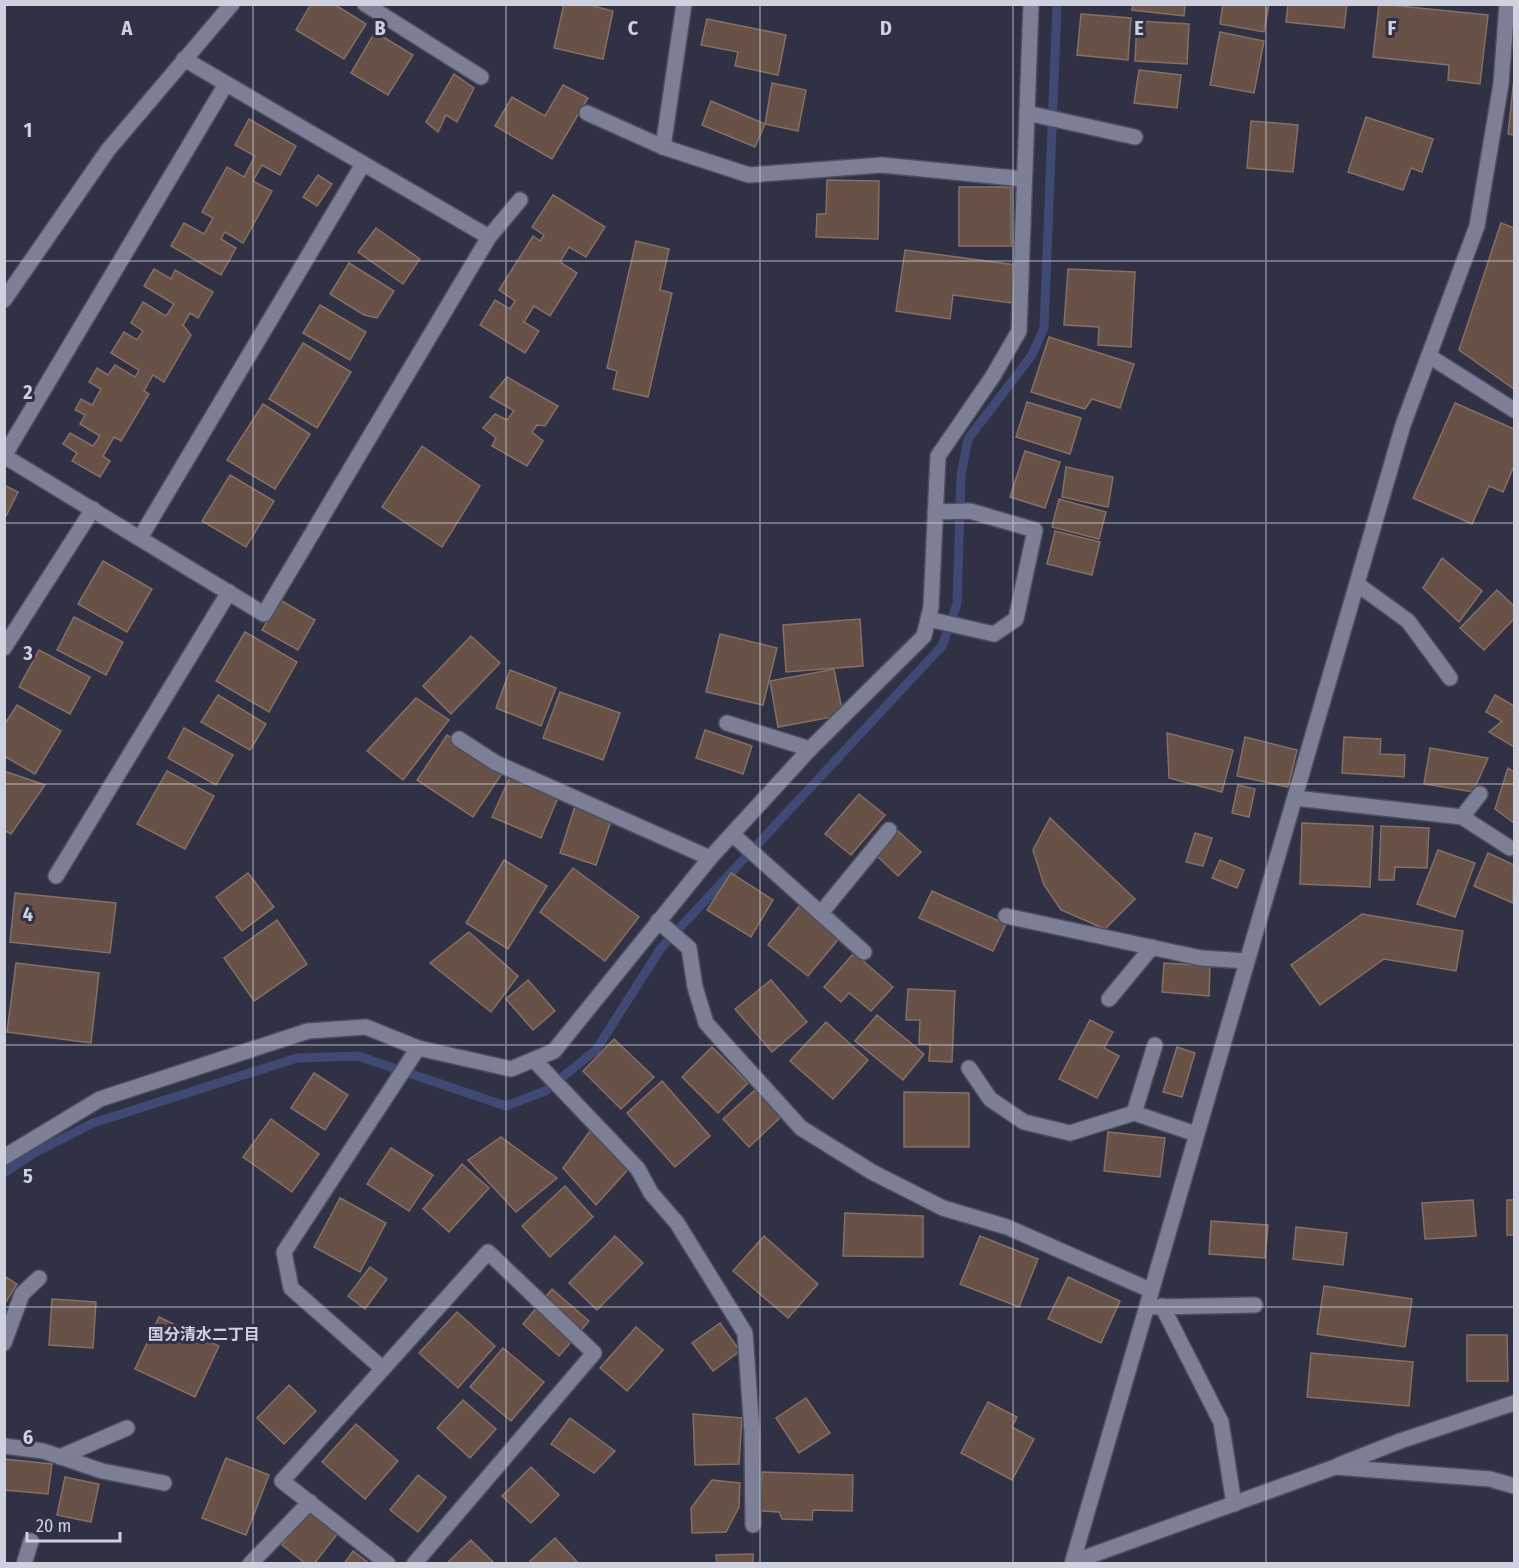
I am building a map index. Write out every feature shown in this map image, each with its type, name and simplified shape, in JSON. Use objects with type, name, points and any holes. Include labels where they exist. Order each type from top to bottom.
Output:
[{"type":"street","points":[[4,300],[108,150],[232,4]]},
{"type":"street","points":[[365,4],[481,77]]},
{"type":"street","points":[[663,147],[684,4]]},
{"type":"street","points":[[4,1157],[100,1099],[308,1031],[366,1027],[418,1047],[511,1069],[537,1063],[554,1051],[710,858],[734,836],[810,749],[924,636],[929,619],[938,512],[938,456],[993,376],[1019,331],[1024,179],[1030,114],[1031,4]]},
{"type":"street","points":[[1073,1563],[1145,1307],[1403,425],[1477,226],[1501,84],[1507,4]]},
{"type":"street","points":[[184,59],[489,237]]},
{"type":"street","points":[[226,84],[4,456],[264,614],[489,237],[520,200]]},
{"type":"street","points":[[587,113],[663,147],[749,175],[882,165],[1024,179]]},
{"type":"street","points":[[1030,114],[1135,137]]},
{"type":"street","points":[[140,538],[363,164]]},
{"type":"street","points":[[1429,356],[1515,410]]},
{"type":"street","points":[[4,648],[93,509]]},
{"type":"street","points":[[929,619],[994,634],[1016,619],[1035,530],[970,511],[938,512]]},
{"type":"street","points":[[1357,585],[1408,621],[1450,678]]},
{"type":"street","points":[[56,876],[230,592]]},
{"type":"street","points":[[727,723],[810,749]]},
{"type":"street","points":[[459,739],[496,763],[710,858]]},
{"type":"street","points":[[1462,817],[1480,794]]},
{"type":"street","points":[[1294,798],[1462,817],[1510,848]]},
{"type":"street","points":[[821,913],[889,830]]},
{"type":"street","points":[[734,836],[864,952]]},
{"type":"street","points":[[1006,916],[1202,958],[1247,961]]},
{"type":"street","points":[[659,922],[689,948],[695,987],[706,1023],[801,1128],[872,1172],[943,1208],[1006,1227],[1150,1290]]},
{"type":"street","points":[[1109,999],[1152,947]]},
{"type":"street","points":[[1134,1113],[1155,1045]]},
{"type":"street","points":[[382,1368],[291,1288],[284,1252],[418,1047]]},
{"type":"street","points":[[537,1063],[638,1169],[651,1193],[677,1223],[745,1333],[752,1432],[753,1525]]},
{"type":"street","points":[[969,1068],[990,1099],[1024,1122],[1070,1133],[1134,1113],[1196,1134]]},
{"type":"street","points":[[388,1563],[282,1481],[489,1252],[594,1353],[414,1563]]},
{"type":"street","points":[[4,1343],[22,1294],[39,1278]]},
{"type":"street","points":[[1145,1307],[1255,1305]]},
{"type":"street","points":[[1162,1306],[1221,1422],[1234,1504]]},
{"type":"street","points":[[1073,1563],[1400,1441],[1515,1403]]},
{"type":"street","points":[[60,1456],[127,1428]]},
{"type":"street","points":[[4,1446],[43,1451],[102,1471],[164,1483]]},
{"type":"street","points":[[1335,1467],[1478,1478],[1515,1486]]},
{"type":"street","points":[[250,1563],[310,1502]]},
{"type":"street","points":[[24,1563],[31,1541]]},
{"type":"building","points":[[311,4],[334,4],[366,24],[344,59],[296,30]]},
{"type":"building","points":[[564,4],[585,4],[613,11],[603,59],[554,48]]},
{"type":"building","points":[[1133,4],[1185,4],[1184,16],[1132,10]]},
{"type":"building","points":[[1223,4],[1269,4],[1264,32],[1220,24]]},
{"type":"building","points":[[1288,4],[1347,4],[1344,28],[1286,22]]},
{"type":"building","points":[[1379,4],[1488,15],[1480,84],[1448,80],[1449,65],[1373,57]]},
{"type":"building","points":[[1081,14],[1131,18],[1128,60],[1077,55]]},
{"type":"building","points":[[707,19],[786,35],[778,75],[735,66],[738,52],[701,45]]},
{"type":"building","points":[[1137,21],[1189,24],[1187,64],[1135,61]]},
{"type":"building","points":[[375,32],[413,55],[388,95],[351,73]]},
{"type":"building","points":[[1220,32],[1264,41],[1254,93],[1210,85]]},
{"type":"building","points":[[1139,70],[1181,75],[1177,108],[1134,103]]},
{"type":"building","points":[[454,74],[474,88],[457,122],[446,115],[438,132],[426,122]]},
{"type":"building","points":[[1514,78],[1514,135],[1508,134]]},
{"type":"building","points":[[772,83],[806,90],[798,131],[765,124]]},
{"type":"building","points":[[563,85],[588,98],[552,159],[495,126],[512,97],[545,116]]},
{"type":"building","points":[[711,101],[765,124],[755,147],[702,125]]},
{"type":"building","points":[[1366,117],[1433,139],[1422,172],[1411,168],[1403,190],[1348,172]]},
{"type":"building","points":[[249,119],[296,146],[280,175],[262,165],[253,181],[272,191],[243,243],[225,232],[221,239],[236,248],[221,275],[171,246],[184,223],[204,234],[213,218],[202,212],[227,167],[244,177],[255,156],[235,145]]},
{"type":"building","points":[[1251,121],[1298,125],[1293,172],[1247,168]]},
{"type":"building","points":[[318,175],[332,184],[317,206],[303,197]]},
{"type":"building","points":[[827,180],[879,181],[878,239],[816,237],[817,214],[826,214]]},
{"type":"building","points":[[959,187],[1011,187],[1011,246],[959,246]]},
{"type":"building","points":[[553,195],[605,227],[586,257],[569,247],[560,262],[577,273],[550,316],[534,306],[524,322],[539,331],[525,353],[480,325],[495,300],[510,309],[515,301],[499,290],[533,236],[540,241],[544,235],[532,227]]},
{"type":"building","points":[[1501,223],[1514,228],[1514,389],[1459,350]]},
{"type":"building","points":[[376,228],[420,259],[403,284],[358,252]]},
{"type":"building","points":[[636,241],[669,249],[660,290],[672,293],[648,397],[613,389],[617,371],[607,368]]},
{"type":"building","points":[[905,250],[1016,265],[1011,303],[953,295],[950,319],[896,311]]},
{"type":"building","points":[[349,263],[394,291],[377,318],[364,315],[330,294]]},
{"type":"building","points":[[154,269],[171,279],[175,270],[213,292],[198,318],[190,313],[183,325],[191,335],[164,382],[153,375],[144,391],[149,394],[121,441],[114,437],[103,456],[110,461],[100,477],[72,461],[77,453],[63,444],[70,433],[93,446],[100,436],[80,424],[85,415],[75,410],[81,399],[92,405],[101,389],[89,382],[97,368],[108,375],[115,365],[135,377],[139,370],[111,353],[124,332],[137,340],[143,331],[131,323],[143,302],[166,316],[174,304],[144,286]]},
{"type":"building","points":[[1068,269],[1135,272],[1131,347],[1098,345],[1099,327],[1064,325]]},
{"type":"building","points":[[320,305],[366,332],[350,360],[303,333]]},
{"type":"building","points":[[1049,337],[1134,364],[1120,408],[1092,399],[1085,409],[1031,392]]},
{"type":"building","points":[[303,343],[351,372],[317,428],[269,399]]},
{"type":"building","points":[[507,377],[558,406],[545,426],[537,425],[532,432],[543,441],[527,466],[492,446],[496,438],[483,428],[495,414],[507,420],[514,411],[490,397]]},
{"type":"building","points":[[1027,402],[1081,418],[1070,454],[1016,437]]},
{"type":"building","points":[[1455,403],[1514,429],[1514,466],[1503,492],[1489,486],[1472,524],[1413,498]]},
{"type":"building","points":[[263,404],[310,434],[275,489],[227,460]]},
{"type":"building","points":[[422,446],[480,486],[442,547],[382,507]]},
{"type":"building","points":[[1025,451],[1060,462],[1045,508],[1010,497]]},
{"type":"building","points":[[1066,467],[1113,477],[1108,507],[1062,497]]},
{"type":"building","points":[[230,475],[274,501],[246,547],[202,521]]},
{"type":"building","points":[[4,485],[18,492],[4,520]]},
{"type":"building","points":[[1059,499],[1106,512],[1099,539],[1052,527]]},
{"type":"building","points":[[1055,531],[1100,542],[1092,575],[1047,564]]},
{"type":"building","points":[[1442,558],[1482,591],[1459,622],[1423,588]]},
{"type":"building","points":[[103,561],[152,589],[127,632],[78,604]]},
{"type":"building","points":[[1497,590],[1514,606],[1514,619],[1484,650],[1460,628]]},
{"type":"building","points":[[280,600],[315,620],[298,650],[262,630]]},
{"type":"building","points":[[74,617],[123,642],[106,675],[57,650]]},
{"type":"building","points":[[860,619],[863,666],[786,672],[783,625]]},
{"type":"building","points":[[245,632],[297,662],[269,712],[216,681]]},
{"type":"building","points":[[720,634],[777,648],[763,705],[706,692]]},
{"type":"building","points":[[471,636],[500,663],[451,714],[423,686]]},
{"type":"building","points":[[39,650],[90,677],[70,714],[19,687]]},
{"type":"building","points":[[834,669],[843,715],[778,727],[770,681]]},
{"type":"building","points":[[510,670],[556,688],[541,726],[496,708]]},
{"type":"building","points":[[560,692],[620,713],[603,760],[543,738]]},
{"type":"building","points":[[218,695],[266,724],[250,750],[201,722]]},
{"type":"building","points":[[1495,695],[1514,706],[1514,747],[1489,732],[1502,721],[1486,712]]},
{"type":"building","points":[[416,698],[449,720],[403,780],[367,751]]},
{"type":"building","points":[[17,705],[61,731],[35,774],[4,756],[4,725]]},
{"type":"building","points":[[184,728],[233,755],[216,785],[168,758]]},
{"type":"building","points":[[705,730],[752,746],[743,774],[696,758]]},
{"type":"building","points":[[1167,733],[1233,750],[1222,792],[1169,778]]},
{"type":"building","points":[[447,735],[503,772],[473,817],[417,780]]},
{"type":"building","points":[[1245,737],[1297,750],[1288,787],[1237,776]]},
{"type":"building","points":[[1344,737],[1381,739],[1380,754],[1405,755],[1404,777],[1342,773]]},
{"type":"building","points":[[1430,748],[1488,758],[1473,792],[1424,784]]},
{"type":"building","points":[[1508,768],[1514,772],[1514,823],[1495,809]]},
{"type":"building","points":[[4,771],[45,785],[11,834],[4,830]]},
{"type":"building","points":[[167,771],[214,796],[185,849],[137,824]]},
{"type":"building","points":[[512,772],[560,793],[541,838],[492,817]]},
{"type":"building","points":[[1238,785],[1255,789],[1249,817],[1232,813]]},
{"type":"building","points":[[859,794],[885,815],[851,855],[825,834]]},
{"type":"building","points":[[578,797],[615,809],[596,865],[560,853]]},
{"type":"building","points":[[1050,818],[1135,899],[1105,929],[1061,910],[1044,885],[1033,850]]},
{"type":"building","points":[[1302,823],[1373,826],[1370,887],[1300,884]]},
{"type":"building","points":[[1381,826],[1429,828],[1427,868],[1395,867],[1394,880],[1379,880]]},
{"type":"building","points":[[898,831],[921,852],[898,876],[876,855]]},
{"type":"building","points":[[1195,833],[1212,838],[1203,866],[1186,862]]},
{"type":"building","points":[[1438,850],[1475,863],[1455,917],[1417,904]]},
{"type":"building","points":[[1488,853],[1514,865],[1513,903],[1474,886]]},
{"type":"building","points":[[504,860],[547,886],[508,949],[466,923]]},
{"type":"building","points":[[1220,860],[1244,870],[1237,888],[1212,878]]},
{"type":"building","points":[[573,868],[639,917],[605,961],[540,912]]},
{"type":"building","points":[[248,873],[274,907],[242,931],[216,897]]},
{"type":"building","points":[[731,873],[773,900],[751,937],[707,910]]},
{"type":"building","points":[[932,891],[1006,924],[993,951],[919,918]]},
{"type":"building","points":[[15,893],[116,903],[110,953],[10,942]]},
{"type":"building","points":[[801,904],[841,936],[808,976],[768,945]]},
{"type":"building","points":[[1362,914],[1463,931],[1456,971],[1384,959],[1320,1005],[1291,965]]},
{"type":"building","points":[[277,920],[307,964],[254,1001],[224,958]]},
{"type":"building","points":[[469,932],[518,976],[491,1012],[430,963]]},
{"type":"building","points":[[854,953],[893,987],[871,1011],[849,993],[841,1002],[824,987]]},
{"type":"building","points":[[16,963],[99,973],[91,1043],[7,1032]]},
{"type":"building","points":[[1164,963],[1210,966],[1209,996],[1162,992]]},
{"type":"building","points":[[528,980],[555,1011],[533,1030],[506,999]]},
{"type":"building","points":[[771,980],[807,1022],[772,1052],[735,1009]]},
{"type":"building","points":[[908,989],[955,991],[952,1062],[929,1061],[930,1044],[919,1044],[920,1020],[906,1020]]},
{"type":"building","points":[[877,1015],[924,1054],[903,1080],[855,1041]]},
{"type":"building","points":[[1090,1020],[1113,1032],[1104,1048],[1119,1056],[1097,1098],[1059,1079]]},
{"type":"building","points":[[826,1022],[868,1060],[833,1099],[790,1061]]},
{"type":"building","points":[[614,1039],[654,1077],[621,1109],[583,1071]]},
{"type":"building","points":[[712,1047],[748,1083],[718,1113],[682,1077]]},
{"type":"building","points":[[1177,1047],[1195,1053],[1182,1097],[1163,1092]]},
{"type":"building","points":[[314,1073],[348,1095],[325,1130],[291,1108]]},
{"type":"building","points":[[662,1081],[710,1136],[675,1167],[627,1113]]},
{"type":"building","points":[[756,1089],[782,1116],[749,1147],[723,1119]]},
{"type":"building","points":[[904,1092],[969,1093],[969,1147],[904,1147]]},
{"type":"building","points":[[271,1119],[319,1154],[292,1192],[243,1157]]},
{"type":"building","points":[[590,1131],[633,1164],[596,1205],[563,1168]]},
{"type":"building","points":[[1108,1132],[1165,1138],[1160,1177],[1104,1171]]},
{"type":"building","points":[[501,1137],[557,1178],[516,1212],[468,1160]]},
{"type":"building","points":[[391,1148],[433,1175],[409,1211],[367,1184]]},
{"type":"building","points":[[462,1164],[489,1188],[449,1232],[423,1209]]},
{"type":"building","points":[[565,1186],[593,1217],[550,1257],[522,1226]]},
{"type":"building","points":[[340,1198],[386,1223],[360,1272],[314,1247]]},
{"type":"building","points":[[1473,1200],[1476,1236],[1425,1239],[1422,1203]]},
{"type":"building","points":[[1507,1200],[1514,1200],[1514,1235],[1507,1235]]},
{"type":"building","points":[[845,1213],[923,1216],[923,1257],[843,1256]]},
{"type":"building","points":[[1211,1221],[1268,1225],[1265,1258],[1209,1254]]},
{"type":"building","points":[[1296,1227],[1347,1233],[1343,1265],[1293,1259]]},
{"type":"building","points":[[615,1236],[643,1263],[597,1310],[569,1283]]},
{"type":"building","points":[[764,1236],[818,1284],[788,1318],[733,1271]]},
{"type":"building","points":[[980,1236],[1038,1259],[1019,1307],[960,1284]]},
{"type":"building","points":[[370,1267],[387,1279],[365,1309],[348,1296]]},
{"type":"building","points":[[4,1276],[17,1284],[4,1305]]},
{"type":"building","points":[[1068,1277],[1120,1301],[1101,1343],[1048,1319]]},
{"type":"building","points":[[1324,1286],[1412,1299],[1405,1347],[1317,1334]]},
{"type":"building","points":[[552,1289],[589,1321],[559,1356],[523,1324]]},
{"type":"building","points":[[52,1299],[96,1302],[93,1348],[49,1345]]},
{"type":"building","points":[[457,1312],[495,1346],[458,1388],[419,1353]]},
{"type":"building","points":[[159,1317],[219,1346],[195,1397],[135,1369]]},
{"type":"building","points":[[720,1323],[740,1351],[713,1371],[692,1343]]},
{"type":"building","points":[[636,1327],[663,1350],[627,1391],[600,1368]]},
{"type":"building","points":[[1467,1335],[1507,1335],[1508,1381],[1467,1381]]},
{"type":"building","points":[[503,1348],[544,1382],[511,1421],[470,1387]]},
{"type":"building","points":[[1311,1353],[1413,1362],[1409,1406],[1307,1397]]},
{"type":"building","points":[[289,1385],[316,1411],[284,1444],[257,1418]]},
{"type":"building","points":[[806,1398],[830,1433],[799,1453],[776,1418]]},
{"type":"building","points":[[463,1400],[496,1429],[470,1458],[437,1428]]},
{"type":"building","points":[[988,1402],[1017,1417],[1012,1427],[1034,1439],[1012,1480],[961,1453]]},
{"type":"building","points":[[693,1414],[742,1418],[739,1464],[695,1465]]},
{"type":"building","points":[[570,1418],[615,1451],[594,1473],[551,1444]]},
{"type":"building","points":[[356,1424],[398,1461],[365,1499],[322,1462]]},
{"type":"building","points":[[226,1458],[269,1475],[246,1535],[202,1518]]},
{"type":"building","points":[[4,1459],[52,1464],[48,1494],[4,1490]]},
{"type":"building","points":[[531,1467],[559,1495],[531,1523],[502,1496]]},
{"type":"building","points":[[762,1472],[853,1475],[852,1511],[813,1510],[812,1520],[782,1519],[779,1512],[760,1511]]},
{"type":"building","points":[[418,1475],[446,1497],[418,1532],[390,1510]]},
{"type":"building","points":[[65,1477],[99,1484],[91,1522],[57,1515]]},
{"type":"building","points":[[712,1480],[740,1483],[739,1507],[726,1532],[692,1533],[691,1508]]},
{"type":"building","points":[[309,1511],[338,1533],[314,1564],[306,1564],[282,1545]]},
{"type":"building","points":[[555,1538],[579,1564],[532,1564],[530,1561]]},
{"type":"building","points":[[471,1540],[495,1564],[446,1564]]},
{"type":"building","points":[[353,1551],[370,1564],[344,1564]]},
{"type":"building","points":[[753,1554],[753,1564],[717,1564],[716,1555]]},
{"type":"waterway","points":[[4,1173],[34,1153],[93,1123],[297,1058],[358,1056],[506,1106],[545,1091],[596,1050],[661,948],[942,646],[957,604],[961,475],[968,439],[1032,355],[1044,328],[1057,4]]},
{"type":"district","name":"国分清水二丁目","points":[[204,1334]]}]
